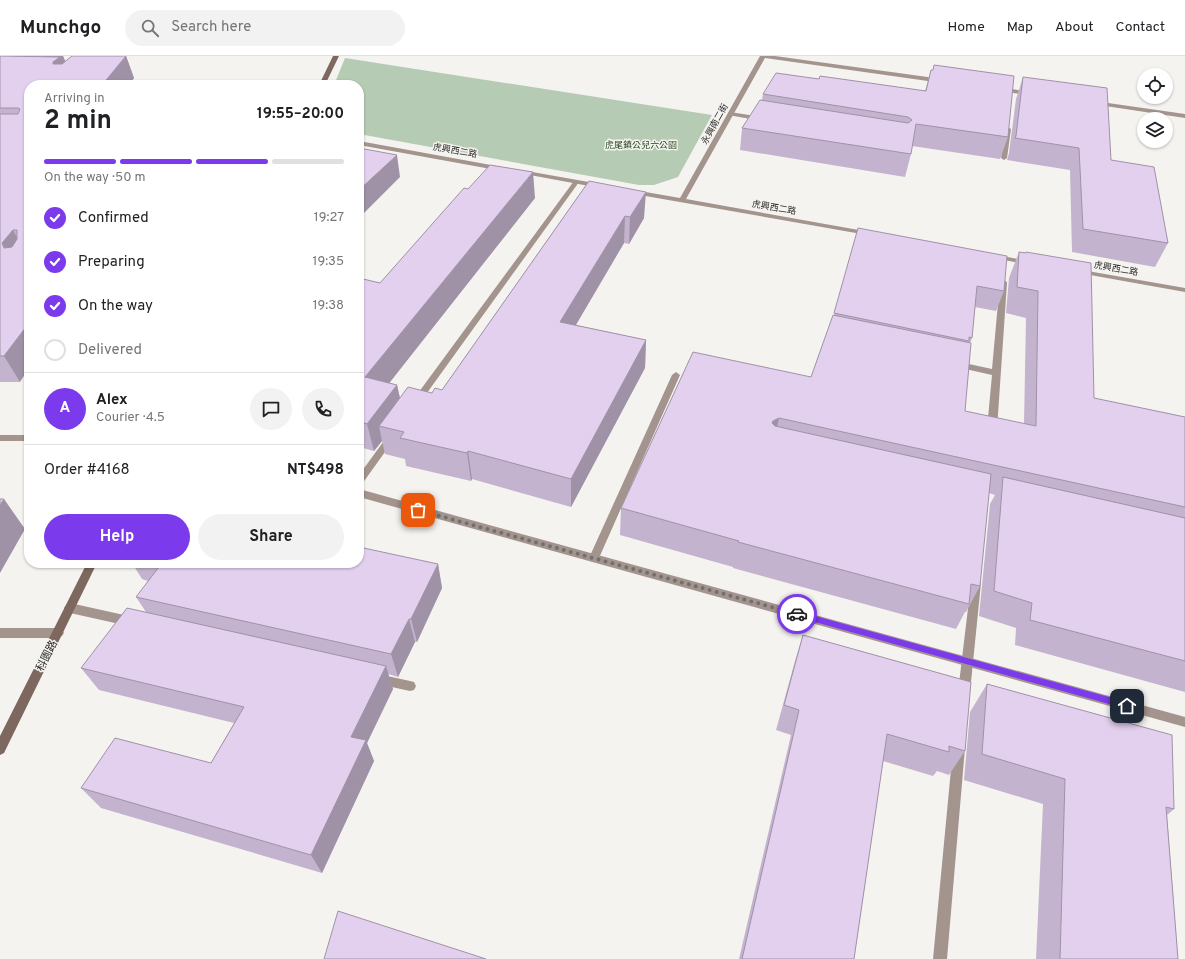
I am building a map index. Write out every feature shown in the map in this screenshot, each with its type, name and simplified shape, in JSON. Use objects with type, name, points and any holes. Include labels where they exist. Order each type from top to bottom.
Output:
[{"type":"street","points":[[324,80],[336,56]]},
{"type":"street","points":[[763,56],[950,82]]},
{"type":"street","name":"永興南二街","points":[[682,201],[763,56]]},
{"type":"street","points":[[989,88],[1036,94]]},
{"type":"street","points":[[1011,99],[1012,91]]},
{"type":"street","points":[[1091,102],[1185,116]]},
{"type":"street","points":[[730,114],[769,120]]},
{"type":"street","points":[[1004,158],[1009,121]]},
{"type":"street","name":"虎興西二路","points":[[364,144],[604,187]]},
{"type":"street","points":[[410,412],[576,182]]},
{"type":"street","name":"虎興西二路","points":[[626,191],[881,236]]},
{"type":"street","points":[[989,255],[1004,266],[1036,264]]},
{"type":"street","points":[[991,441],[1004,266]]},
{"type":"street","name":"虎興西二路","points":[[1067,269],[1185,290]]},
{"type":"street","points":[[950,363],[996,373]]},
{"type":"street","points":[[594,558],[676,375]]},
{"type":"street","points":[[364,475],[396,431]]},
{"type":"street","points":[[0,438],[24,438]]},
{"type":"street","points":[[364,495],[1185,722]]},
{"type":"street","name":"科園路","points":[[0,749],[90,568]]},
{"type":"street","points":[[963,702],[977,568]]},
{"type":"street","points":[[70,608],[147,625]]},
{"type":"street","points":[[0,634],[58,634]]},
{"type":"street","points":[[364,675],[410,686]]},
{"type":"street","points":[[940,959],[960,733]]},
{"type":"green space","name":"虎尾鎮公兒六公園","points":[[345,58],[712,115],[678,177],[654,185],[639,185],[364,135],[364,80],[336,80]]},
{"type":"building","points":[[0,56],[60,57],[53,62],[53,64],[62,64],[72,56],[126,56],[106,80],[24,80],[24,330],[4,356],[0,356],[0,114],[18,114],[20,109],[0,108]],"holes":[[[13,230],[17,230],[17,239],[12,247],[4,248],[2,243]]]},
{"type":"building","points":[[934,65],[1014,76],[1008,137],[916,124],[911,154],[742,128],[760,100],[908,123],[912,120],[908,117],[763,94],[776,73],[819,79],[820,76],[926,91],[931,70],[933,70]]},
{"type":"building","points":[[1023,77],[1107,88],[1111,160],[1154,167],[1168,243],[1083,229],[1079,148],[1015,138]]},
{"type":"building","points":[[364,149],[397,155],[364,185]]},
{"type":"building","points":[[490,165],[533,172],[365,377],[397,385],[367,424],[364,423],[364,279],[380,283],[464,188],[468,189]]},
{"type":"building","points":[[589,181],[646,192],[630,217],[625,216],[560,322],[646,340],[571,479],[468,451],[467,453],[400,438],[404,432],[379,426],[408,387],[432,393],[435,388],[442,390]]},
{"type":"building","points":[[858,228],[1007,256],[1004,291],[977,286],[972,338],[969,337],[969,341],[834,313]]},
{"type":"building","points":[[1019,252],[1091,263],[1094,398],[1185,417],[1185,507],[779,418],[773,421],[772,423],[775,426],[991,474],[980,586],[971,584],[969,604],[738,542],[739,541],[621,508],[693,352],[811,377],[833,315],[971,343],[965,411],[1036,426],[1038,291],[1017,287]]},
{"type":"building","points":[[1003,477],[1185,518],[1185,661],[1030,620],[1032,603],[994,591]]},
{"type":"building","points":[[0,499],[4,499],[0,505]]},
{"type":"building","points":[[364,548],[438,564],[411,619],[409,619],[391,654],[136,597],[158,568],[364,568]]},
{"type":"building","points":[[127,608],[386,666],[351,737],[366,740],[311,855],[81,788],[115,738],[211,763],[244,707],[81,668]]},
{"type":"building","points":[[803,635],[971,682],[965,751],[949,746],[949,752],[887,734],[854,959],[742,959],[799,710],[784,705]]},
{"type":"building","points":[[987,684],[1172,735],[1174,809],[1166,807],[1178,959],[1060,959],[1065,779],[982,754]]},
{"type":"building","points":[[338,911],[486,959],[324,959]]},
{"type":"way so far","points":[[418,510],[797,614]]},
{"type":"route","points":[[797,614],[1127,706]]}]
